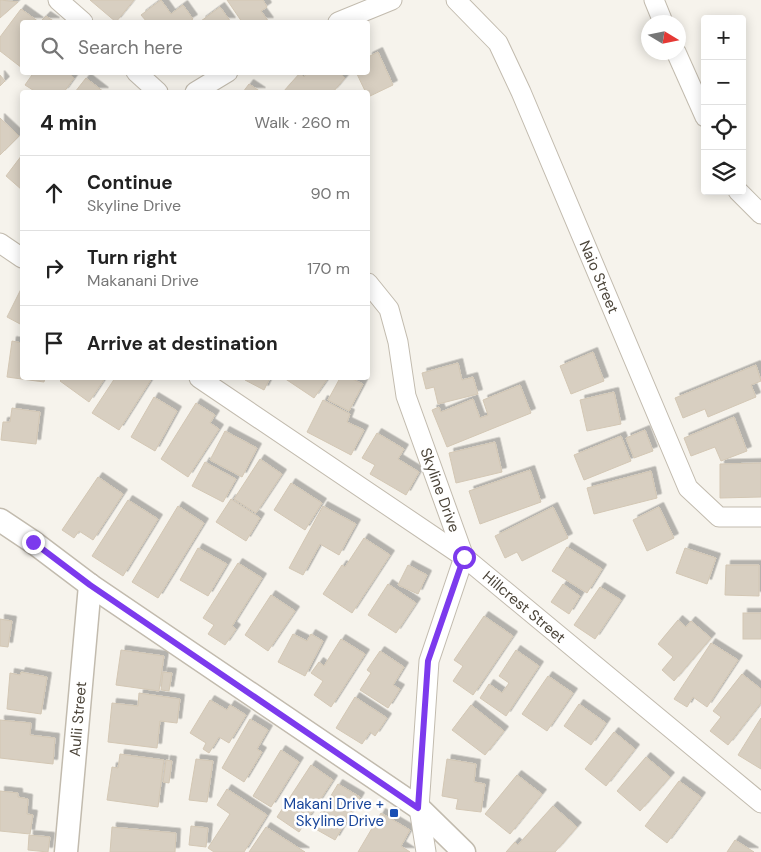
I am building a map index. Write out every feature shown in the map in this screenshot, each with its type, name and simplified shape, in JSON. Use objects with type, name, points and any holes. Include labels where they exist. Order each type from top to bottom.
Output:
[{"type":"street","points":[[58,0],[80,20]]},
{"type":"street","points":[[343,20],[392,0]]},
{"type":"street","name":"Naio Street","points":[[456,0],[498,43],[521,92],[688,488],[718,517],[761,517]]},
{"type":"street","points":[[654,0],[660,15]]},
{"type":"street","points":[[680,60],[701,109]]},
{"type":"street","points":[[139,75],[156,90]]},
{"type":"street","points":[[198,90],[223,75]]},
{"type":"street","points":[[742,195],[761,214]]},
{"type":"street","points":[[0,243],[20,257]]},
{"type":"street","name":"Skyline Drive","points":[[370,285],[389,309],[398,342],[406,396],[464,557]]},
{"type":"street","name":"Hillcrest Street","points":[[202,380],[464,557],[761,803]]},
{"type":"street","points":[[0,520],[90,585],[418,808],[464,852]]},
{"type":"street","points":[[426,852],[418,808],[428,661],[464,557]]},
{"type":"street","name":"Aulii Street","points":[[66,852],[90,585]]},
{"type":"building","points":[[0,0],[18,2],[0,18]]},
{"type":"building","points":[[90,0],[134,0],[118,20],[114,20]]},
{"type":"building","points":[[161,0],[171,14],[183,5],[193,19],[145,20],[141,15]]},
{"type":"building","points":[[227,0],[263,0],[267,7],[261,11],[268,20],[241,20]]},
{"type":"building","points":[[220,7],[230,20],[202,20]]},
{"type":"building","points":[[21,9],[36,20],[20,20],[20,66],[0,51],[0,37]]},
{"type":"building","points":[[46,16],[52,20],[42,20]]},
{"type":"building","points":[[378,52],[393,85],[370,96],[370,90],[365,90],[357,75],[370,75],[370,56]]},
{"type":"building","points":[[0,75],[5,81],[0,86]]},
{"type":"building","points":[[32,75],[71,75],[74,78],[65,90],[33,90],[25,85]]},
{"type":"building","points":[[298,75],[304,77],[306,75],[342,75],[345,78],[335,90],[285,90]]},
{"type":"building","points":[[86,78],[101,90],[77,90]]},
{"type":"building","points":[[249,84],[258,90],[244,90]]},
{"type":"building","points":[[0,118],[19,136],[0,155]]},
{"type":"building","points":[[20,158],[20,188],[6,176]]},
{"type":"building","points":[[20,291],[20,324],[7,317]]},
{"type":"building","points":[[12,341],[20,343],[20,379],[7,377]]},
{"type":"building","points":[[593,352],[604,381],[571,394],[560,366]]},
{"type":"building","points":[[458,363],[462,380],[473,377],[478,394],[438,404],[434,387],[426,389],[422,373]]},
{"type":"building","points":[[756,365],[761,381],[751,385],[756,397],[708,417],[705,409],[683,418],[675,398]]},
{"type":"building","points":[[61,380],[104,380],[89,402]]},
{"type":"building","points":[[114,380],[151,380],[119,430],[92,413]]},
{"type":"building","points":[[245,380],[269,380],[264,390]]},
{"type":"building","points":[[287,380],[327,380],[314,398]]},
{"type":"building","points":[[339,380],[354,380],[363,384],[349,411],[328,400]]},
{"type":"building","points":[[520,385],[531,413],[447,447],[432,410],[439,407],[441,412],[473,399],[480,418],[488,415],[483,400]]},
{"type":"building","points":[[614,392],[621,424],[587,431],[580,400]]},
{"type":"building","points":[[154,397],[177,411],[155,451],[131,437]]},
{"type":"building","points":[[323,400],[350,414],[347,422],[364,430],[351,455],[307,432]]},
{"type":"building","points":[[196,403],[215,415],[210,423],[219,429],[188,477],[161,459]]},
{"type":"building","points":[[12,408],[40,412],[36,444],[1,440],[3,422],[10,422]]},
{"type":"building","points":[[734,417],[747,451],[721,461],[715,447],[691,456],[684,438]]},
{"type":"building","points":[[645,430],[653,451],[634,458],[626,438]]},
{"type":"building","points":[[225,431],[257,448],[242,477],[210,460]]},
{"type":"building","points":[[377,433],[404,449],[398,459],[419,472],[406,495],[370,474],[375,465],[362,458]]},
{"type":"building","points":[[621,436],[631,461],[584,480],[574,455]]},
{"type":"building","points":[[495,442],[502,472],[456,483],[449,453]]},
{"type":"building","points":[[260,459],[282,474],[256,513],[234,499]]},
{"type":"building","points":[[205,462],[236,479],[223,502],[192,486]]},
{"type":"building","points":[[761,463],[761,497],[720,498],[720,464]]},
{"type":"building","points":[[530,470],[541,502],[480,524],[469,491]]},
{"type":"building","points":[[651,471],[657,498],[594,514],[587,488]]},
{"type":"building","points":[[98,477],[123,494],[93,540],[79,531],[74,538],[62,530]]},
{"type":"building","points":[[291,483],[322,503],[305,530],[274,510]]},
{"type":"building","points":[[231,499],[260,518],[246,541],[216,522]]},
{"type":"building","points":[[128,500],[158,519],[123,576],[92,556]]},
{"type":"building","points":[[178,506],[204,523],[158,598],[132,582]]},
{"type":"building","points":[[323,506],[356,524],[339,555],[320,544],[303,575],[289,568]]},
{"type":"building","points":[[553,507],[568,538],[522,561],[517,552],[505,558],[495,536]]},
{"type":"building","points":[[659,507],[674,538],[647,551],[633,520]]},
{"type":"building","points":[[364,538],[390,555],[352,613],[323,594],[342,565],[345,567]]},
{"type":"building","points":[[567,547],[602,569],[587,593],[552,571]]},
{"type":"building","points":[[198,548],[227,564],[208,596],[180,580]]},
{"type":"building","points":[[685,548],[716,558],[707,584],[676,573]]},
{"type":"building","points":[[238,563],[262,578],[232,626],[236,629],[225,645],[208,634],[214,625],[203,618]]},
{"type":"building","points":[[408,565],[427,575],[418,594],[398,585]]},
{"type":"building","points":[[726,565],[759,565],[759,596],[725,595]]},
{"type":"building","points":[[388,584],[416,603],[396,633],[368,615]]},
{"type":"building","points":[[563,584],[580,596],[569,614],[551,602]]},
{"type":"building","points":[[600,587],[621,600],[595,639],[574,625]]},
{"type":"building","points":[[271,595],[295,611],[268,651],[245,635]]},
{"type":"building","points":[[743,613],[761,613],[761,639],[743,639]]},
{"type":"building","points":[[484,616],[513,636],[473,695],[453,681],[463,666],[454,660]]},
{"type":"building","points":[[0,619],[12,621],[8,647],[0,646]]},
{"type":"building","points":[[678,620],[686,627],[691,621],[711,638],[674,681],[662,670],[673,657],[658,644]]},
{"type":"building","points":[[293,634],[307,641],[311,634],[323,641],[305,676],[278,662]]},
{"type":"building","points":[[341,639],[365,654],[331,707],[314,695],[323,681],[311,673],[319,662],[324,666]]},
{"type":"building","points":[[711,643],[738,660],[707,707],[693,697],[687,707],[674,699]]},
{"type":"building","points":[[121,650],[164,656],[159,691],[116,685]]},
{"type":"building","points":[[516,650],[539,666],[506,716],[480,698],[489,684],[502,693],[509,683],[499,676]]},
{"type":"building","points":[[380,651],[404,667],[393,685],[400,689],[388,708],[360,690],[371,673],[367,670]]},
{"type":"building","points":[[21,672],[47,677],[41,714],[7,709],[10,673],[20,675]]},
{"type":"building","points":[[163,672],[172,673],[169,691],[161,690]]},
{"type":"building","points":[[742,674],[761,689],[761,703],[728,745],[710,731],[721,717],[713,711]]},
{"type":"building","points":[[548,676],[573,693],[547,731],[522,714]]},
{"type":"building","points":[[139,693],[180,699],[177,723],[160,721],[157,748],[108,742],[112,703],[138,706]]},
{"type":"building","points":[[355,697],[387,718],[375,736],[370,732],[362,744],[336,728]]},
{"type":"building","points":[[210,700],[227,710],[230,705],[246,715],[229,743],[219,737],[209,753],[203,749],[206,743],[190,733]]},
{"type":"building","points":[[579,704],[606,723],[591,745],[564,726]]},
{"type":"building","points":[[471,705],[504,731],[485,755],[452,730]]},
{"type":"building","points":[[761,718],[761,769],[738,755]]},
{"type":"building","points":[[250,719],[268,730],[257,749],[262,752],[244,782],[222,768]]},
{"type":"building","points":[[0,720],[31,723],[30,735],[55,738],[53,764],[0,758]]},
{"type":"building","points":[[614,732],[635,749],[606,786],[585,769]]},
{"type":"building","points":[[281,750],[299,762],[271,807],[253,796]]},
{"type":"building","points":[[120,754],[164,760],[158,807],[107,800],[112,767],[118,768]]},
{"type":"building","points":[[646,757],[670,777],[640,811],[617,791]]},
{"type":"building","points":[[196,759],[213,761],[207,802],[189,800]]},
{"type":"building","points":[[447,759],[476,764],[474,782],[485,784],[481,812],[456,809],[458,799],[442,796]]},
{"type":"building","points":[[166,760],[172,761],[169,783],[163,782]]},
{"type":"building","points":[[311,765],[333,780],[299,832],[277,817]]},
{"type":"building","points":[[517,775],[542,794],[510,834],[485,814]]},
{"type":"building","points":[[679,781],[701,797],[667,843],[645,826]]},
{"type":"building","points":[[338,784],[360,797],[335,840],[312,827]]},
{"type":"building","points":[[227,789],[267,815],[244,852],[214,852],[208,848],[230,814],[217,805]]},
{"type":"building","points":[[0,791],[18,793],[18,797],[28,799],[27,814],[33,815],[30,834],[0,831]]},
{"type":"building","points":[[553,806],[577,827],[555,852],[506,852],[515,842],[518,845]]},
{"type":"building","points":[[381,813],[410,830],[401,846],[410,852],[358,852]]},
{"type":"building","points":[[191,826],[208,828],[206,847],[189,845]]},
{"type":"building","points":[[112,827],[176,833],[175,852],[110,852]]},
{"type":"building","points":[[266,827],[305,852],[249,852]]},
{"type":"building","points":[[29,835],[50,837],[48,852],[28,850]]},
{"type":"building","points":[[735,840],[754,852],[727,852]]},
{"type":"place","name":"Makani Drive + Skyline Drive","points":[[394,813]]},
{"type":"route","points":[[33,542],[90,585],[418,808],[428,661],[464,557]]}]
